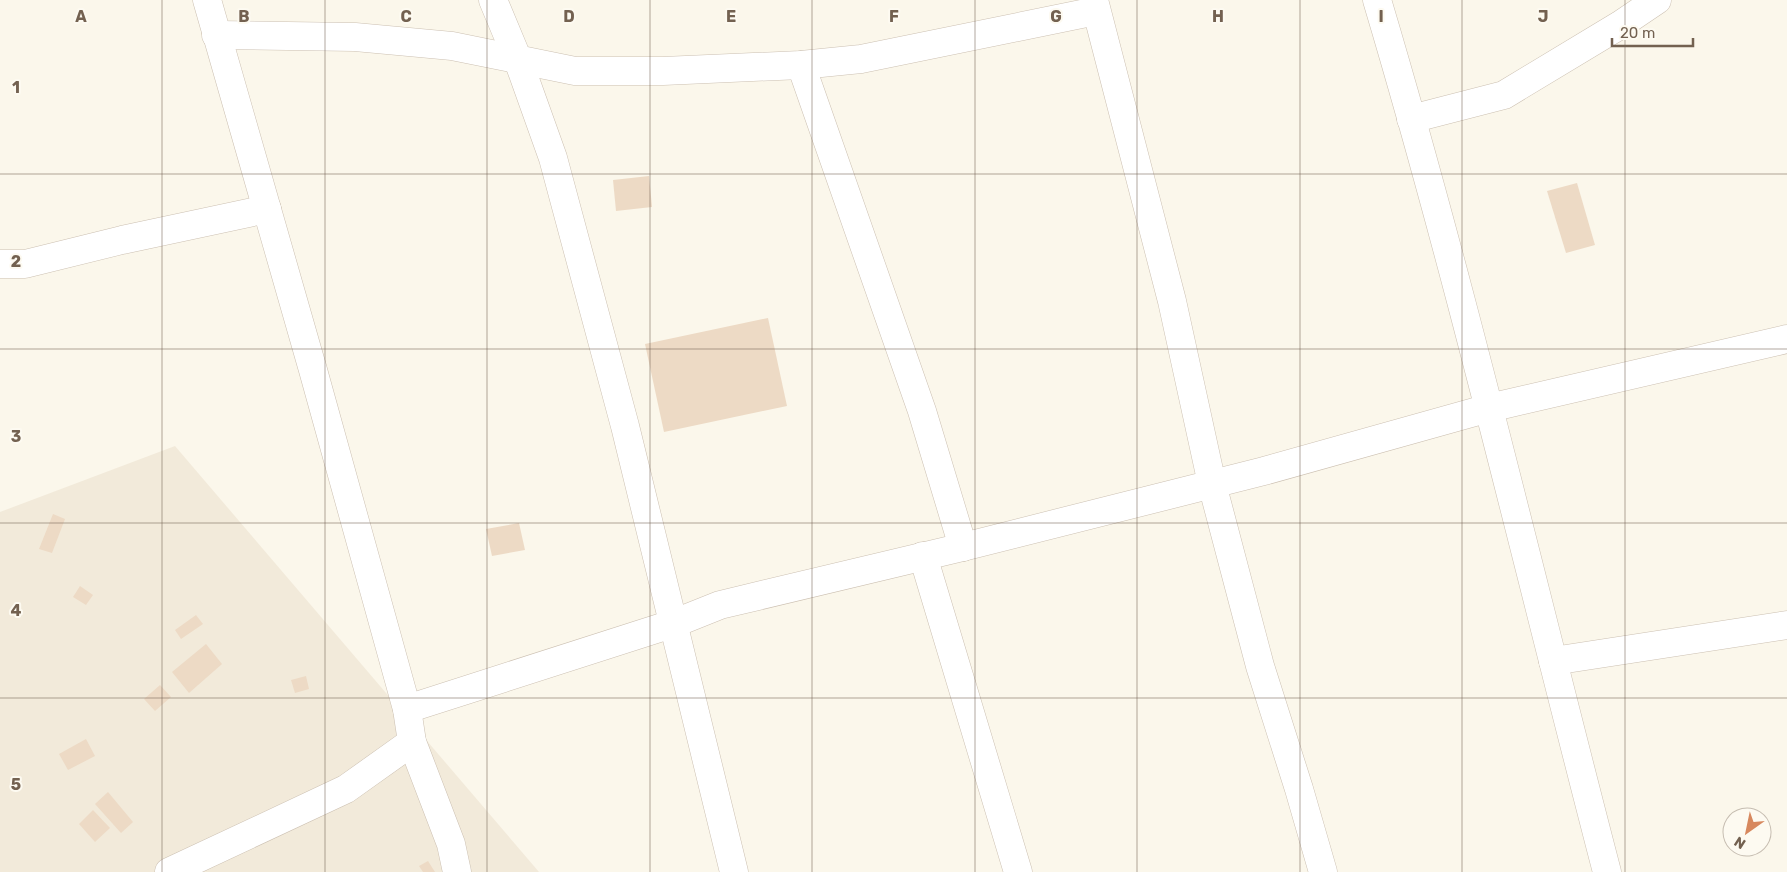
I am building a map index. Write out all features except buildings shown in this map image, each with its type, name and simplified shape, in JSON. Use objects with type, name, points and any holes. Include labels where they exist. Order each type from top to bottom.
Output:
[{"type":"street","points":[[207,0],[407,709],[412,742],[451,844],[457,872]]},
{"type":"street","points":[[493,0],[518,60],[552,158],[625,426],[675,624],[734,872]]},
{"type":"street","points":[[1377,0],[1411,119],[1488,408],[1607,872]]},
{"type":"street","points":[[1411,119],[1504,95],[1620,25],[1657,0]]},
{"type":"street","points":[[216,35],[355,37],[452,46],[575,71],[663,71],[801,65],[861,59],[1095,6],[1172,301],[1212,484],[1260,666],[1323,872]]},
{"type":"street","points":[[801,65],[922,411],[963,547]]},
{"type":"street","points":[[0,264],[25,264],[122,240],[267,209]]},
{"type":"street","points":[[407,709],[675,624],[720,605],[963,547],[1212,484],[1488,408],[1787,339]]},
{"type":"street","points":[[923,556],[1018,872]]},
{"type":"street","points":[[1553,661],[1787,626]]},
{"type":"street","points":[[169,872],[346,789],[412,742]]},
{"type":"shaded area","points":[[175,446],[539,872],[0,872],[0,512]]}]
